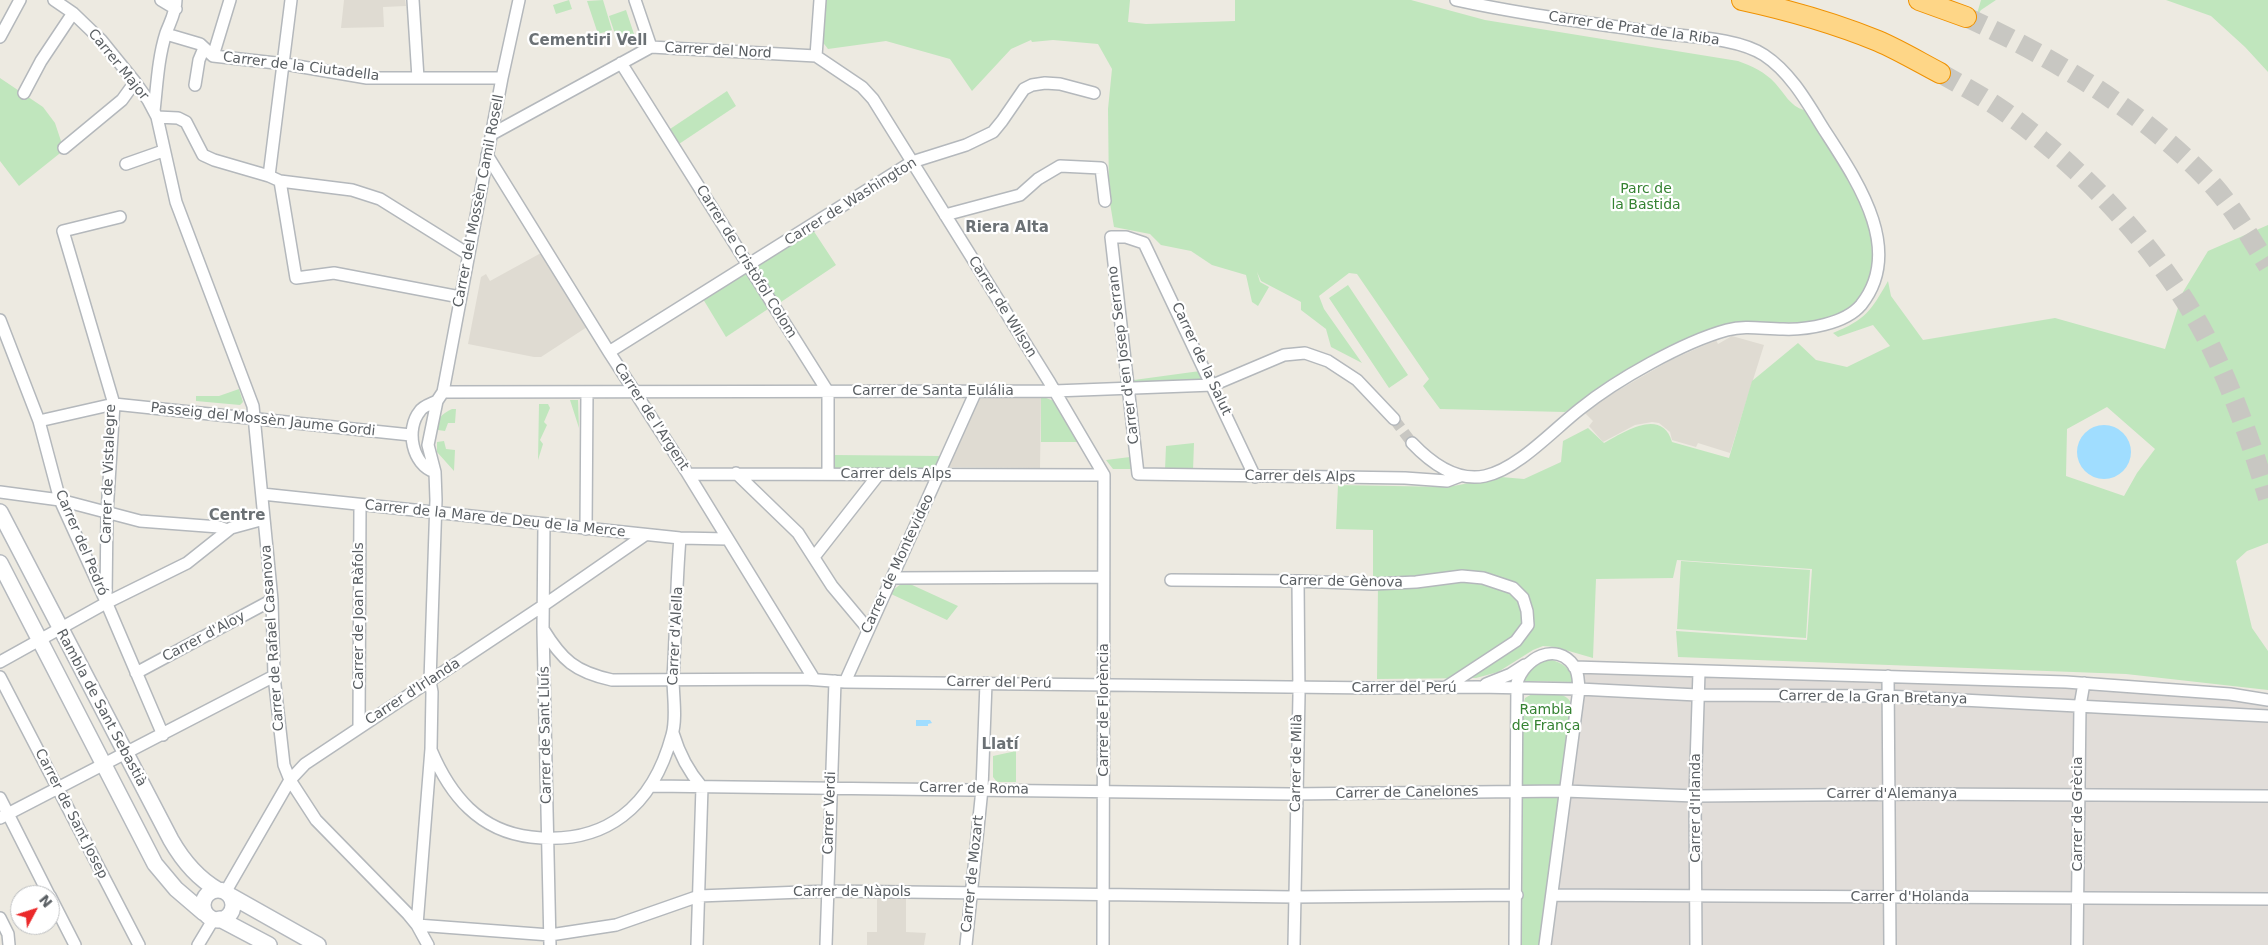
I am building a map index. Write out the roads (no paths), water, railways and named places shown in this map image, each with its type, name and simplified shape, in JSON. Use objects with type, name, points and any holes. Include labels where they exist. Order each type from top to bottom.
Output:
[{"type":"highway","points":[[1742,0],[1842,27],[1880,42],[1940,73]]},
{"type":"highway","points":[[1919,0],[1966,16]]},
{"type":"street","points":[[0,37],[20,0]]},
{"type":"street","name":"Carrer Major","points":[[54,0],[73,13],[101,40],[148,100],[155,115],[176,202]]},
{"type":"street","points":[[161,0],[176,4],[166,34],[158,75],[155,115],[178,118],[186,122],[203,155],[270,176],[280,181],[352,190],[380,199],[468,254]]},
{"type":"street","points":[[213,56],[230,0]]},
{"type":"street","points":[[270,176],[285,64],[288,15],[291,0]]},
{"type":"street","points":[[413,0],[418,78]]},
{"type":"street","name":"Carrer del Mossèn Camil Rosell","points":[[417,924],[431,749],[432,692],[430,681],[435,472],[428,441],[440,397],[519,0]]},
{"type":"street","points":[[635,0],[651,47]]},
{"type":"street","points":[[816,56],[820,0]]},
{"type":"street","name":"Carrer de Prat de la Riba","points":[[1456,0],[1521,13],[1744,46],[1760,52],[1774,62],[1796,88],[1857,182],[1875,225],[1879,256],[1877,280],[1859,307],[1842,318],[1818,326],[1784,330],[1752,326],[1727,330],[1708,337],[1677,351],[1602,392],[1515,462],[1496,473],[1482,477],[1460,476]]},
{"type":"street","points":[[24,93],[41,61],[73,13]]},
{"type":"street","name":"Carrer de la Ciutadella","points":[[166,34],[200,44],[213,56],[285,64],[367,78],[502,78]]},
{"type":"street","name":"Carrer del Nord","points":[[492,134],[651,47],[816,56]]},
{"type":"street","points":[[195,85],[199,60],[204,48]]},
{"type":"street","name":"Carrer de Wilson","points":[[816,56],[862,87],[873,99],[1104,475]]},
{"type":"street","name":"Carrer de Cristòfol Colom","points":[[621,63],[828,392]]},
{"type":"street","points":[[64,148],[122,100],[135,82]]},
{"type":"street","name":"Carrer de Washington","points":[[609,352],[912,162],[966,144],[993,132],[1024,89],[1045,82],[1094,93]]},
{"type":"street","points":[[126,164],[163,151]]},
{"type":"street","name":"Carrer de l'Argent","points":[[488,155],[814,679]]},
{"type":"street","points":[[945,215],[1020,194],[1038,179],[1060,166],[1101,168],[1105,201]]},
{"type":"street","points":[[280,181],[296,278],[334,273],[460,297]]},
{"type":"street","name":"Carrer de Rafael Casanova","points":[[176,202],[253,406],[272,600],[274,676],[284,765],[290,780],[316,820],[417,924],[428,945]]},
{"type":"street","name":"Carrer de Vistalegre","points":[[106,603],[107,513],[114,404],[62,231],[120,216]]},
{"type":"street","name":"Carrer d'en Josep Serrano","points":[[1138,474],[1111,236],[1126,237],[1144,242]]},
{"type":"street","name":"Carrer de la Salut","points":[[1144,242],[1255,476]]},
{"type":"street","name":"Carrer del Pedró","points":[[0,320],[39,421],[60,500],[163,735]]},
{"type":"street","name":"Carrer de Santa Eulália","points":[[440,397],[588,392],[1054,391],[1213,385],[1284,355],[1305,353],[1328,361],[1357,380],[1394,419]]},
{"type":"street","name":"Carrer de Montevideo","points":[[840,681],[868,630],[893,578],[976,391]]},
{"type":"street","points":[[586,529],[588,392]]},
{"type":"street","points":[[828,392],[828,474]]},
{"type":"street","points":[[435,472],[428,470],[422,462],[413,447],[411,435],[414,420],[420,409],[440,397]]},
{"type":"street","name":"Passeig del Mossèn Jaume Gordi","points":[[39,421],[114,404],[411,435]]},
{"type":"street","points":[[413,447],[425,448],[428,441],[427,423],[424,420],[414,420]]},
{"type":"street","points":[[1412,443],[1440,468],[1460,476]]},
{"type":"street","points":[[736,473],[798,532],[832,586],[868,630]]},
{"type":"street","name":"Carrer dels Alps","points":[[688,474],[1104,475]]},
{"type":"street","points":[[814,557],[879,474]]},
{"type":"street","name":"Carrer dels Alps","points":[[1138,474],[1406,478],[1447,481],[1460,476]]},
{"type":"street","name":"Carrer de Florència","points":[[1103,945],[1104,475]]},
{"type":"street","points":[[0,492],[60,500],[153,523],[220,527],[228,530]]},
{"type":"street","name":"Carrer de la Mare de Deu de la Merce","points":[[262,494],[435,511],[544,525],[645,535],[728,539]]},
{"type":"street","name":"Carrer de Joan Ràfols","points":[[359,727],[360,505]]},
{"type":"street","name":"Rambla de Sant Sebastià","points":[[0,512],[59,629],[179,854],[206,883],[318,945]]},
{"type":"street","points":[[0,662],[106,603],[187,564],[228,530],[239,525],[264,519]]},
{"type":"street","name":"Carrer de Sant Lluís","points":[[544,525],[543,629],[550,940]]},
{"type":"street","name":"Carrer d'Irlanda","points":[[225,893],[290,780],[305,764],[544,605],[645,535]]},
{"type":"street","name":"Carrer d'Alella","points":[[680,538],[673,680],[673,733],[679,752],[692,776],[702,786]]},
{"type":"street","name":"Rambla de Sant Sebastià","points":[[0,563],[154,864],[176,889],[213,917],[270,945]]},
{"type":"street","name":"Carrer de Gènova","points":[[1171,580],[1298,581],[1373,584],[1416,582],[1462,576],[1483,578],[1513,588],[1523,598],[1528,610],[1528,624],[1516,641],[1446,688]]},
{"type":"street","points":[[893,578],[1103,577]]},
{"type":"street","name":"Carrer de Milà","points":[[1294,945],[1298,581]]},
{"type":"street","name":"Carrer d'Aloy","points":[[136,673],[272,600]]},
{"type":"street","name":"Carrer del Perú","points":[[543,629],[558,652],[570,664],[590,675],[612,680],[814,679],[840,681],[1298,688],[1477,687],[1517,689]]},
{"type":"street","points":[[1515,945],[1517,895],[1517,689],[1519,677],[1526,664],[1540,656],[1552,655],[1564,658],[1574,667],[1578,677],[1578,689],[1545,945]]},
{"type":"street","name":"Carrer del Perú","points":[[1477,687],[1498,681],[1526,664]]},
{"type":"street","name":"Carrer de la Gran Bretanya","points":[[1574,667],[2084,683],[2230,694],[2268,700]]},
{"type":"street","name":"Carrer d'Irlanda","points":[[1696,945],[1695,796],[1699,672]]},
{"type":"street","points":[[4,816],[274,676]]},
{"type":"street","points":[[1888,676],[1886,696],[1890,794],[1890,945]]},
{"type":"street","name":"Carrer Verdi","points":[[826,945],[830,787],[840,681]]},
{"type":"street","name":"Carrer de Sant Josep","points":[[1,682],[139,945]]},
{"type":"street","name":"Carrer de Mozart","points":[[966,945],[982,789],[986,683]]},
{"type":"street","name":"Carrer de Grècia","points":[[2078,945],[2080,706],[2084,683]]},
{"type":"street","name":"Carrer de la Gran Bretanya","points":[[1517,689],[1578,689],[1697,695],[1886,696],[2268,716]]},
{"type":"street","points":[[2229,713],[2230,694]]},
{"type":"street","name":"Carrer d'Alella","points":[[431,749],[439,770],[460,800],[477,816],[498,830],[521,836],[547,839],[589,833],[626,815],[652,786],[673,733]]},
{"type":"street","name":"Carrer de Roma","points":[[652,786],[1297,794]]},
{"type":"street","points":[[697,945],[702,786]]},
{"type":"street","name":"Carrer de Canelones","points":[[1297,794],[1517,792]]},
{"type":"street","name":"Carrer d'Alemanya","points":[[1517,792],[1695,796],[1890,794],[2268,796]]},
{"type":"street","points":[[0,798],[4,816],[44,885]]},
{"type":"street","name":"Carrer de Nàpols","points":[[417,924],[550,940],[616,924],[699,896],[828,891],[1294,897],[1517,895]]},
{"type":"street","points":[[208,893],[225,893],[233,901],[232,911],[225,919],[213,917],[203,907],[205,897],[208,893]]},
{"type":"street","name":"Carrer d'Holanda","points":[[1552,895],[2268,899]]},
{"type":"street","points":[[60,916],[75,945]]},
{"type":"street","points":[[198,945],[213,917]]},
{"type":"street","points":[[0,918],[8,934],[9,945]]},
{"type":"water","points":[[2104,425],[2114,427],[2123,433],[2129,442],[2131,452],[2129,462],[2123,471],[2114,477],[2104,479],[2094,477],[2085,471],[2079,462],[2077,452],[2079,442],[2085,433],[2094,427]]},
{"type":"water","points":[[916,720],[930,720],[932,723],[928,724],[928,726],[916,726]]},
{"type":"tunnel","points":[[1966,17],[2032,50],[2096,88],[2156,132],[2210,182],[2241,222],[2268,266]]},
{"type":"tunnel","points":[[1940,73],[1997,107],[2036,135],[2095,189],[2148,249],[2194,315],[2212,349],[2243,422],[2268,498]]},
{"type":"tunnel","points":[[1394,419],[1412,443]]},
{"type":"district","name":"Cementiri Vell","points":[[588,41]]},
{"type":"district","name":"Riera Alta","points":[[1007,228]]},
{"type":"district","name":"Centre","points":[[237,516]]},
{"type":"district","name":"Llatí","points":[[1000,745]]},
{"type":"park label","name":"Parc de la Bastida","points":[[1646,197]]},
{"type":"park label","name":"Rambla de França","points":[[1546,718]]}]
